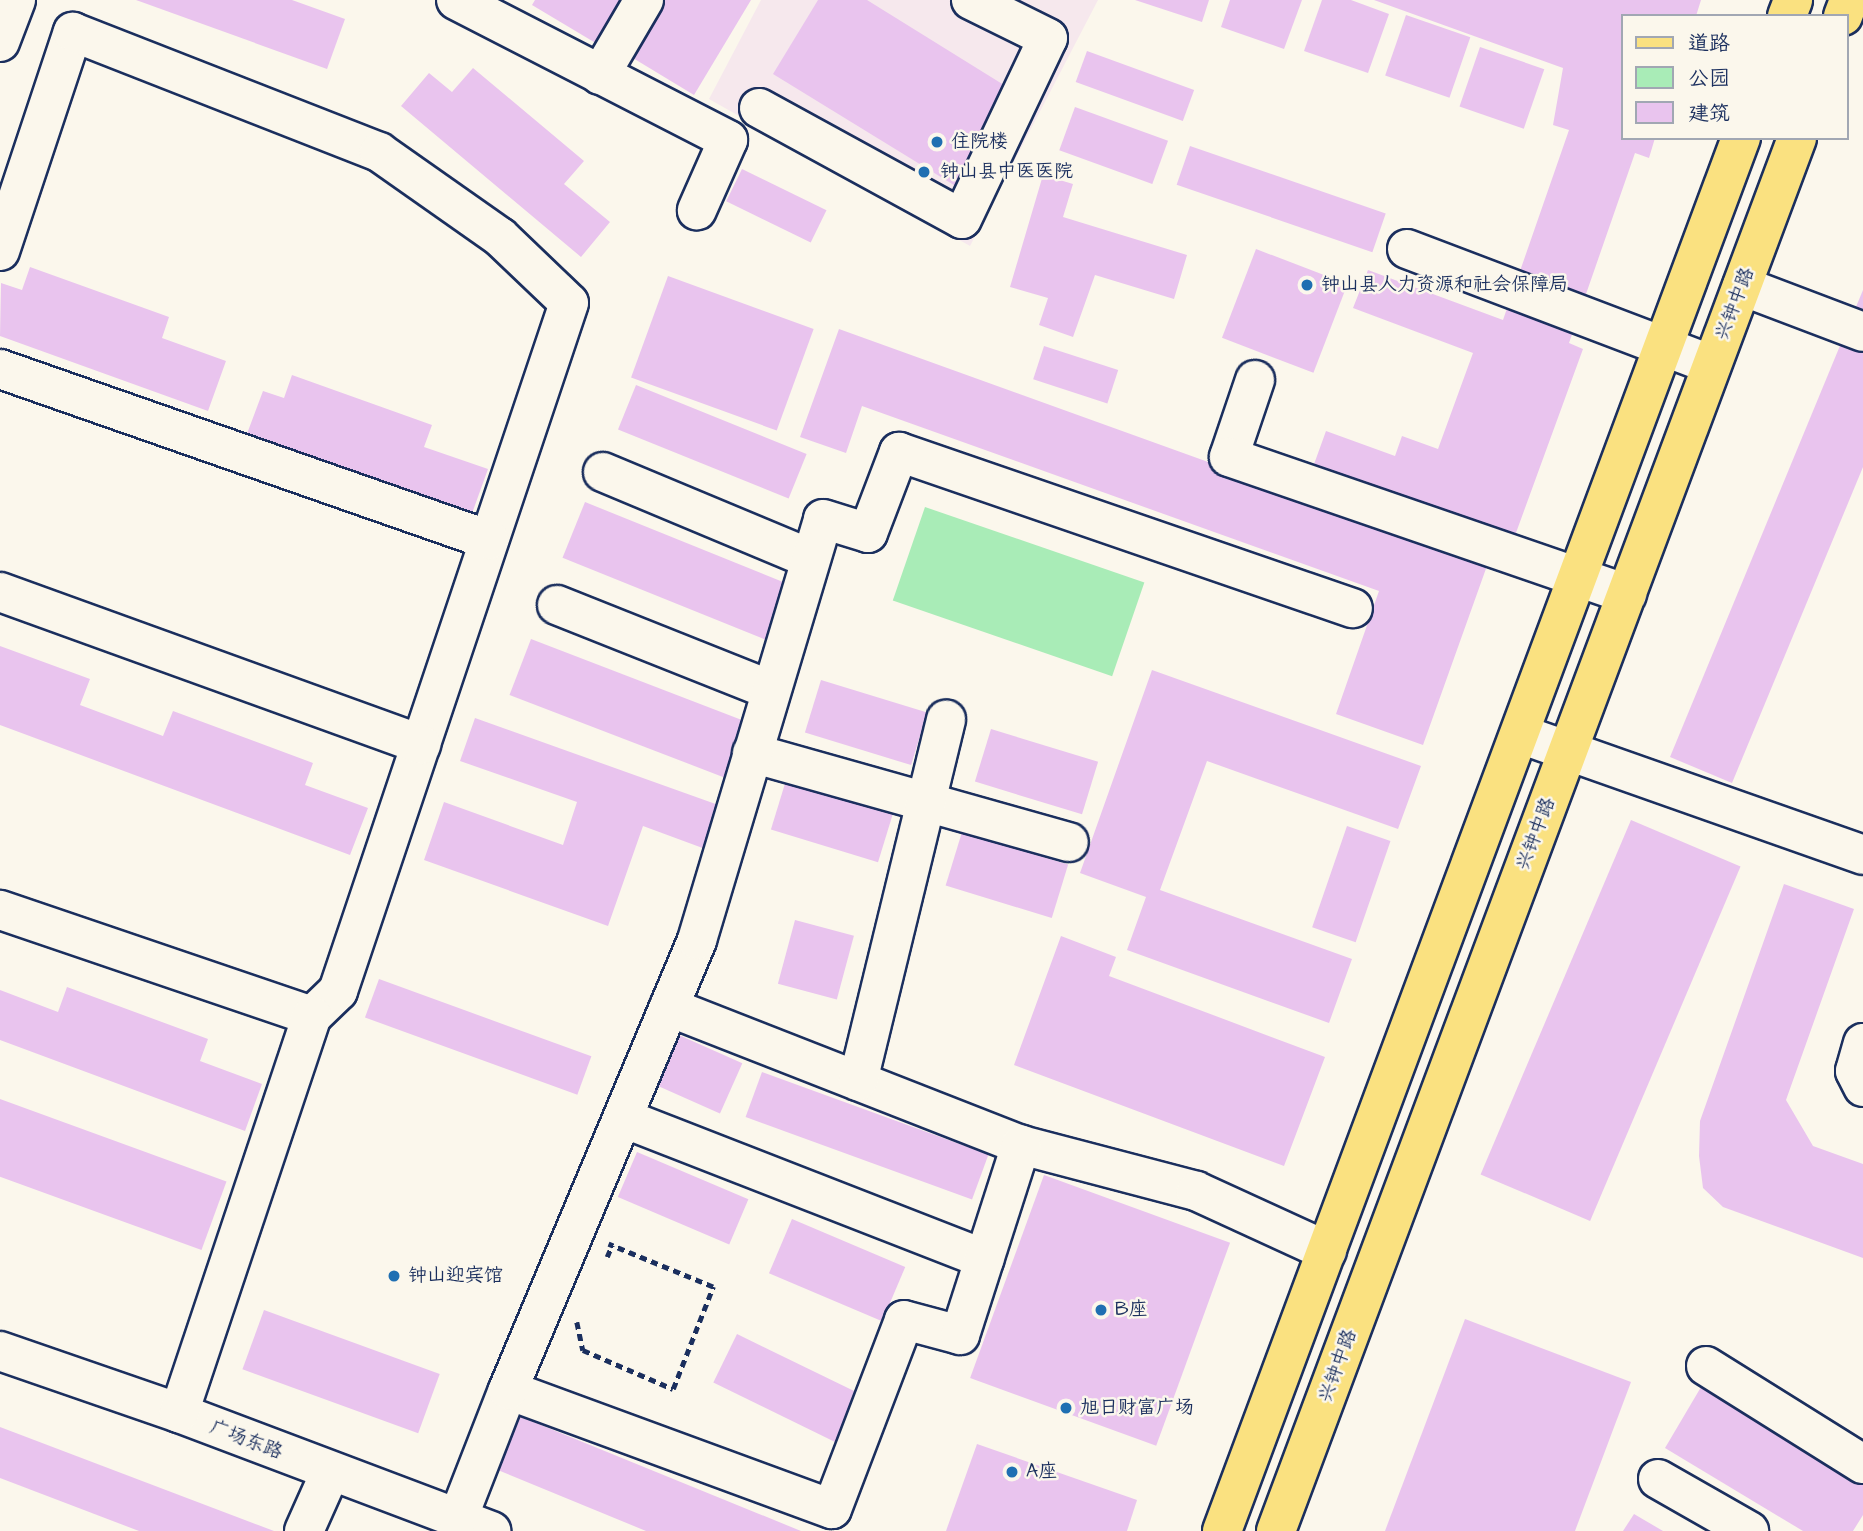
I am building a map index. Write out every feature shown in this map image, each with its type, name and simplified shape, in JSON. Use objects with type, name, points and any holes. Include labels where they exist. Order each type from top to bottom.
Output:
[{"type":"main road","points":[[1223,1531],[1740,140]]},
{"type":"main road","name":"兴钟中路","points":[[1276,1531],[1796,140]]},
{"type":"street","points":[[0,42],[16,0]]},
{"type":"street","points":[[456,0],[518,14],[600,75],[728,140],[697,210]]},
{"type":"street","points":[[600,75],[644,0]]},
{"type":"street","points":[[759,108],[962,219],[1048,38],[971,0]]},
{"type":"street","points":[[0,251],[73,32],[379,152],[500,237],[569,303],[338,991],[312,1016],[178,1413]]},
{"type":"street","points":[[1406,249],[1663,349],[1712,365]]},
{"type":"street","points":[[1742,286],[1863,332]]},
{"type":"street","points":[[0,369],[489,540]]},
{"type":"street","points":[[1255,380],[1229,457],[1627,594]]},
{"type":"street","points":[[475,1525],[508,1390],[698,940],[809,558],[823,519],[868,533],[899,452],[1353,608]]},
{"type":"street","points":[[603,472],[809,558]]},
{"type":"street","points":[[0,592],[421,744]]},
{"type":"street","points":[[557,605],[771,690]]},
{"type":"street","points":[[858,1081],[946,720]]},
{"type":"street","points":[[1520,734],[1863,855]]},
{"type":"street","points":[[752,753],[1069,842]]},
{"type":"street","points":[[0,910],[312,1016]]},
{"type":"street","points":[[669,1007],[1021,1144],[1196,1191],[1327,1251]]},
{"type":"street","points":[[1863,1043],[1855,1071],[1863,1087]]},
{"type":"street","points":[[623,1118],[985,1259]]},
{"type":"street","points":[[508,1390],[832,1509],[904,1320],[960,1335],[1021,1144]]},
{"type":"street","name":"广场东路","points":[[0,1351],[178,1413],[475,1525]]},
{"type":"street","points":[[1706,1366],[1863,1464]]},
{"type":"street","points":[[304,1531],[330,1472]]},
{"type":"street","points":[[1658,1479],[1749,1531]]},
{"type":"path","points":[[575,1230],[713,1287],[673,1389],[583,1350],[577,1322],[582,1311]]},
{"type":"path","points":[[602,1267],[612,1245]]},
{"type":"shaded area","name":"钟山县中医医院","points":[[761,0],[1098,0],[970,246],[709,99]]},
{"type":"green space","points":[[925,507],[1144,583],[1112,676],[893,601]]},
{"type":"building","points":[[136,0],[292,0],[345,19],[327,69]]},
{"type":"building","points":[[535,0],[639,0],[609,51],[532,5]]},
{"type":"building","points":[[647,0],[751,0],[694,95],[618,49]]},
{"type":"building","name":"住院楼","points":[[818,0],[867,0],[1020,95],[962,190],[773,74]]},
{"type":"building","points":[[1135,0],[1209,0],[1202,22]]},
{"type":"building","points":[[1230,0],[1302,0],[1284,49],[1221,27]]},
{"type":"building","points":[[1322,0],[1351,0],[1389,14],[1368,73],[1304,51]]},
{"type":"building","points":[[1374,0],[1701,0],[1697,14],[1622,14],[1622,140],[1654,140],[1649,158],[1635,153],[1569,343],[1583,349],[1513,541],[1313,467],[1326,431],[1395,456],[1402,436],[1438,449],[1473,353],[1353,308],[1368,270],[1503,320],[1569,130],[1553,125],[1563,68]]},
{"type":"building","points":[[1406,15],[1470,37],[1449,98],[1385,76]]},
{"type":"building","points":[[1480,47],[1544,69],[1524,129],[1459,107]]},
{"type":"building","points":[[1087,51],[1194,90],[1183,121],[1076,82]]},
{"type":"building","points":[[473,68],[584,161],[564,184],[610,222],[581,257],[401,106],[429,73],[452,92]]},
{"type":"building","points":[[1075,107],[1168,141],[1152,184],[1059,150]]},
{"type":"building","points":[[1190,146],[1386,213],[1372,252],[1177,185]]},
{"type":"building","points":[[742,169],[826,210],[811,243],[726,201]]},
{"type":"building","points":[[1043,175],[1073,184],[1063,217],[1187,255],[1174,299],[1095,275],[1073,337],[1039,325],[1048,298],[1010,287]]},
{"type":"building","points":[[1256,249],[1347,284],[1313,373],[1222,338]]},
{"type":"building","points":[[30,267],[169,317],[162,338],[226,361],[208,411],[0,336],[1,283],[22,290]]},
{"type":"building","points":[[668,276],[814,329],[777,430],[631,377]]},
{"type":"building","points":[[1863,290],[1863,467],[1732,783],[1670,757]]},
{"type":"building","points":[[839,329],[1488,563],[1423,745],[1336,714],[1379,591],[862,406],[846,453],[800,437]]},
{"type":"building","points":[[1044,346],[1118,370],[1107,403],[1033,379]]},
{"type":"building","points":[[292,375],[432,425],[424,447],[488,469],[470,519],[245,439],[263,391],[284,398]]},
{"type":"building","points":[[636,385],[807,454],[789,498],[618,430]]},
{"type":"building","points":[[585,502],[792,586],[769,641],[563,558]]},
{"type":"building","points":[[531,639],[746,721],[724,777],[509,695]]},
{"type":"building","points":[[0,646],[90,679],[80,705],[163,736],[173,711],[313,763],[305,785],[368,808],[350,855],[0,725]]},
{"type":"building","points":[[1152,670],[1421,766],[1398,829],[1207,761],[1160,890],[1352,959],[1329,1023],[1127,950],[1146,897],[1080,873]]},
{"type":"building","points":[[821,680],[927,712],[911,765],[805,733]]},
{"type":"building","points":[[475,718],[724,807],[708,850],[643,826],[608,926],[424,860],[444,802],[563,845],[577,802],[460,761]]},
{"type":"building","points":[[991,729],[1098,762],[1082,814],[975,782]]},
{"type":"building","points":[[787,777],[894,810],[878,862],[771,830]]},
{"type":"building","points":[[1631,820],[1741,866],[1590,1221],[1481,1174]]},
{"type":"building","points":[[1347,826],[1390,841],[1356,942],[1312,927]]},
{"type":"building","points":[[962,832],[1068,864],[1052,918],[946,886]]},
{"type":"building","points":[[1784,884],[1854,909],[1786,1100],[1813,1146],[1863,1164],[1863,1258],[1723,1207],[1703,1188],[1699,1156],[1700,1121]]},
{"type":"building","points":[[795,920],[854,936],[837,1000],[778,984]]},
{"type":"building","points":[[1061,936],[1116,957],[1109,976],[1325,1057],[1284,1166],[1014,1065]]},
{"type":"building","points":[[379,979],[591,1056],[577,1095],[365,1018]]},
{"type":"building","points":[[67,987],[208,1039],[200,1061],[262,1084],[245,1131],[0,1040],[0,990],[58,1012]]},
{"type":"building","points":[[672,1032],[742,1063],[720,1114],[650,1082]]},
{"type":"building","points":[[762,1072],[988,1154],[972,1200],[746,1117]]},
{"type":"building","points":[[0,1099],[226,1181],[201,1250],[0,1177]]},
{"type":"building","points":[[637,1152],[748,1199],[729,1244],[618,1197]]},
{"type":"building","name":"B座","points":[[1044,1175],[1230,1243],[1156,1446],[970,1378]]},
{"type":"building","points":[[792,1219],[905,1267],[882,1321],[769,1273]]},
{"type":"building","points":[[264,1310],[440,1374],[418,1433],[242,1369]]},
{"type":"building","points":[[1465,1319],[1631,1382],[1575,1531],[1385,1531]]},
{"type":"building","points":[[737,1334],[859,1394],[836,1442],[713,1383]]},
{"type":"building","points":[[1704,1382],[1863,1477],[1863,1515],[1853,1531],[1803,1531],[1665,1448]]},
{"type":"building","points":[[514,1414],[801,1531],[646,1531],[493,1468]]},
{"type":"building","points":[[0,1427],[274,1531],[139,1531],[0,1478]]},
{"type":"building","name":"A座","points":[[977,1444],[1137,1500],[1127,1531],[946,1531]]},
{"type":"building","points":[[1634,1514],[1663,1531],[1623,1531]]},
{"type":"place","name":"住院楼","points":[[937,142]]},
{"type":"place","name":"钟山县中医医院","points":[[924,172]]},
{"type":"place","name":"钟山县人力资源和社会保障局","points":[[1307,285]]},
{"type":"place","name":"钟山迎宾馆","points":[[394,1276]]},
{"type":"place","name":"B座","points":[[1101,1310]]},
{"type":"place","name":"旭日财富广场","points":[[1066,1408]]},
{"type":"place","name":"A座","points":[[1012,1472]]}]
